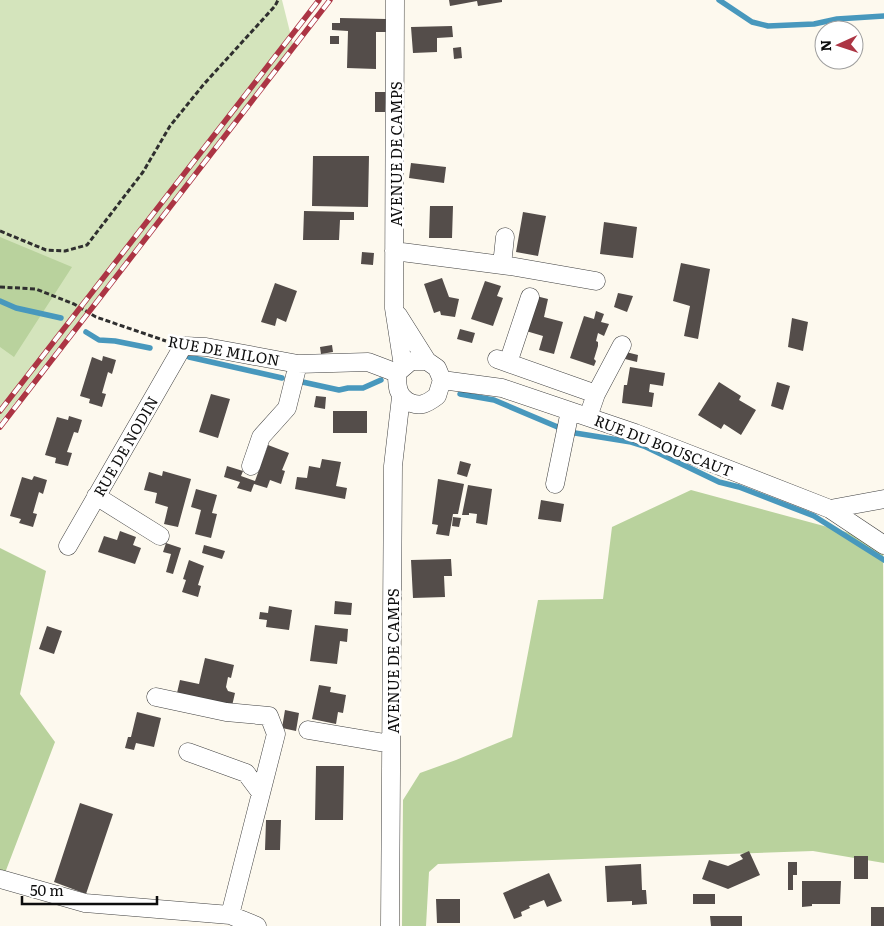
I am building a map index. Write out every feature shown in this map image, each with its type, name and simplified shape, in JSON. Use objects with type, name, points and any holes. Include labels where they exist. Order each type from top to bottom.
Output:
[{"type":"street","name":"AVENUE DE CAMPS","points":[[395,0],[394,308],[400,370]]},
{"type":"street","points":[[502,265],[505,237]]},
{"type":"street","points":[[394,251],[502,265],[596,281]]},
{"type":"street","points":[[530,298],[503,361],[596,394]]},
{"type":"street","points":[[394,308],[427,361],[438,368],[442,380],[437,396],[423,404],[414,404],[401,397],[397,387],[400,370],[411,361],[427,361]]},
{"type":"street","points":[[588,417],[596,394],[622,345]]},
{"type":"street","name":"RUE DE MILON","points":[[183,346],[206,347],[298,364],[368,362],[400,370]]},
{"type":"street","name":"RUE DE NODIN","points":[[68,546],[183,346]]},
{"type":"street","points":[[251,466],[261,437],[287,408],[298,364]]},
{"type":"street","name":"RUE DU BOUSCAUT","points":[[442,380],[502,388],[635,433],[830,509],[884,545]]},
{"type":"street","name":"AVENUE DE CAMPS","points":[[390,926],[393,466],[401,397]]},
{"type":"street","points":[[555,484],[570,411]]},
{"type":"street","points":[[96,496],[160,536]]},
{"type":"street","points":[[830,509],[884,499]]},
{"type":"street","points":[[156,697],[226,712],[269,716],[276,734],[230,915]]},
{"type":"street","points":[[308,730],[391,744]]},
{"type":"street","points":[[188,752],[246,773],[261,793]]},
{"type":"street","points":[[0,880],[85,903],[230,915],[257,926]]},
{"type":"path","points":[[0,231],[46,250],[65,251],[87,245],[143,172],[170,126],[204,84],[275,6],[278,0]]},
{"type":"path","name":"RUE DE MILON","points":[[0,287],[36,289],[74,304],[96,317],[183,346]]},
{"type":"green space","points":[[0,0],[282,0],[293,44],[0,422]]},
{"type":"green space","points":[[0,237],[72,267],[14,357],[0,347]]},
{"type":"green space","points":[[691,490],[883,542],[884,863],[813,851],[438,864],[429,872],[426,926],[402,926],[403,800],[420,773],[512,737],[538,600],[603,599],[612,527]]},
{"type":"green space","points":[[0,548],[46,571],[20,694],[55,742],[0,886]]},
{"type":"building","points":[[449,0],[502,0],[502,2],[478,6],[477,1],[450,6]]},
{"type":"building","points":[[340,18],[386,19],[386,32],[376,32],[376,69],[347,68],[348,31],[332,30],[332,23],[340,23]]},
{"type":"building","points":[[452,26],[453,37],[437,38],[437,52],[413,53],[411,27]]},
{"type":"building","points":[[330,36],[339,36],[339,44],[330,44]]},
{"type":"building","points":[[461,47],[462,58],[454,59],[453,48]]},
{"type":"building","points":[[375,92],[387,92],[385,112],[375,112]]},
{"type":"building","points":[[313,156],[369,156],[368,207],[312,206]]},
{"type":"building","points":[[411,163],[446,167],[444,183],[409,178]]},
{"type":"building","points":[[430,206],[453,206],[452,238],[429,238]]},
{"type":"building","points":[[304,211],[354,212],[354,220],[340,220],[339,240],[303,240]]},
{"type":"building","points":[[523,212],[546,216],[538,256],[516,252]]},
{"type":"building","points":[[604,222],[637,227],[633,258],[600,254]]},
{"type":"building","points":[[362,252],[374,253],[373,265],[361,264]]},
{"type":"building","points":[[681,263],[710,269],[698,339],[684,336],[690,306],[673,301]]},
{"type":"building","points":[[442,278],[449,297],[459,299],[455,317],[441,315],[440,311],[434,313],[424,284]]},
{"type":"building","points":[[485,281],[501,286],[497,296],[503,298],[493,326],[471,319]]},
{"type":"building","points":[[275,283],[297,291],[286,322],[277,318],[275,326],[261,322]]},
{"type":"building","points":[[618,293],[633,296],[627,312],[614,307]]},
{"type":"building","points":[[536,296],[548,299],[544,317],[563,322],[554,354],[539,350],[543,336],[526,331]]},
{"type":"building","points":[[596,311],[604,314],[601,322],[609,324],[604,336],[598,333],[596,341],[598,346],[594,366],[570,358],[584,316],[594,319]]},
{"type":"building","points":[[792,318],[808,322],[803,351],[788,347]]},
{"type":"building","points":[[460,329],[475,333],[472,343],[457,339]]},
{"type":"building","points":[[332,345],[333,352],[321,354],[320,347]]},
{"type":"building","points":[[626,352],[638,355],[637,362],[625,359]]},
{"type":"building","points":[[103,356],[116,360],[112,374],[108,372],[102,393],[106,394],[102,407],[89,403],[90,399],[80,396],[92,357],[102,361]]},
{"type":"building","points":[[630,367],[665,373],[663,386],[650,384],[649,392],[654,393],[652,407],[622,403],[624,385],[627,385]]},
{"type":"building","points":[[719,382],[741,396],[739,400],[756,410],[741,435],[724,424],[721,429],[698,415]]},
{"type":"building","points":[[777,382],[790,386],[783,410],[771,406]]},
{"type":"building","points":[[211,394],[230,399],[218,438],[199,432]]},
{"type":"building","points":[[316,396],[326,397],[325,409],[314,407]]},
{"type":"building","points":[[333,411],[367,411],[367,433],[333,433]]},
{"type":"building","points":[[69,416],[82,420],[78,433],[74,432],[67,452],[72,453],[68,466],[55,463],[56,458],[45,455],[57,417],[68,420]]},
{"type":"building","points":[[268,445],[289,453],[282,470],[285,471],[281,484],[270,480],[267,488],[254,484],[251,492],[237,488],[240,482],[224,477],[227,466],[243,471],[241,476],[255,481]]},
{"type":"building","points":[[322,459],[341,462],[336,486],[347,488],[345,499],[295,489],[297,477],[307,478],[309,466],[320,468]]},
{"type":"building","points":[[460,461],[471,464],[467,477],[457,474]]},
{"type":"building","points":[[163,471],[191,479],[178,527],[164,524],[168,507],[155,503],[157,493],[144,490],[149,472],[162,476]]},
{"type":"building","points":[[34,476],[47,480],[43,494],[39,492],[33,513],[37,514],[33,527],[19,523],[21,519],[10,516],[22,477],[32,480]]},
{"type":"building","points":[[438,479],[464,484],[458,514],[453,514],[449,536],[436,534],[438,525],[432,524]]},
{"type":"building","points":[[468,485],[492,489],[487,525],[476,523],[477,514],[469,513],[469,515],[462,515]]},
{"type":"building","points":[[196,489],[217,495],[212,513],[217,514],[211,538],[195,534],[201,510],[191,507]]},
{"type":"building","points":[[541,500],[564,504],[561,522],[538,519]]},
{"type":"building","points":[[453,517],[461,518],[459,527],[452,526]]},
{"type":"building","points":[[120,531],[136,537],[133,545],[141,548],[135,564],[98,552],[104,536],[117,540]]},
{"type":"building","points":[[166,543],[181,548],[173,574],[166,572],[171,554],[163,552]]},
{"type":"building","points":[[204,545],[225,551],[222,559],[202,553]]},
{"type":"building","points":[[451,559],[452,576],[444,576],[445,597],[413,598],[411,560]]},
{"type":"building","points":[[189,560],[204,566],[198,585],[201,586],[198,597],[182,592],[186,580],[183,579]]},
{"type":"building","points":[[335,601],[352,603],[351,615],[334,614]]},
{"type":"building","points":[[269,606],[292,610],[289,630],[266,627],[267,620],[259,619],[260,612],[268,613]]},
{"type":"building","points":[[315,625],[348,629],[347,642],[340,641],[337,664],[310,661]]},
{"type":"building","points":[[47,626],[62,631],[54,654],[39,649]]},
{"type":"building","points":[[205,658],[234,665],[231,678],[228,677],[226,687],[228,691],[235,693],[232,706],[177,693],[180,680],[199,684]]},
{"type":"building","points":[[319,685],[331,687],[330,692],[346,695],[343,713],[338,712],[336,724],[312,719]]},
{"type":"building","points":[[285,710],[299,713],[296,731],[282,728]]},
{"type":"building","points":[[137,712],[161,718],[154,747],[136,743],[134,750],[125,748],[128,737],[131,737]]},
{"type":"building","points":[[316,766],[344,766],[343,820],[315,820]]},
{"type":"building","points":[[80,803],[113,814],[86,894],[54,882]]},
{"type":"building","points":[[266,820],[281,820],[280,850],[265,850]]},
{"type":"building","points":[[749,851],[760,875],[728,889],[702,879],[709,860],[728,866],[743,859],[740,855]]},
{"type":"building","points":[[854,856],[868,856],[868,879],[854,879]]},
{"type":"building","points":[[788,862],[797,862],[797,875],[793,875],[793,890],[788,890]]},
{"type":"building","points":[[641,864],[642,890],[646,890],[647,904],[632,905],[632,901],[607,902],[605,866]]},
{"type":"building","points":[[549,873],[562,901],[547,907],[544,900],[529,906],[530,908],[521,912],[522,916],[514,919],[503,893]]},
{"type":"building","points":[[802,881],[841,881],[840,904],[812,904],[812,906],[802,907]]},
{"type":"building","points":[[693,894],[715,894],[715,904],[693,904]]},
{"type":"building","points":[[436,899],[460,899],[460,923],[437,923]]},
{"type":"building","points":[[871,907],[884,907],[884,926],[871,926]]},
{"type":"building","points":[[710,916],[742,916],[742,926],[711,926]]},
{"type":"waterway","points":[[719,0],[752,22],[768,26],[814,24],[837,19],[884,16]]},
{"type":"waterway","points":[[0,301],[16,308],[61,318]]},
{"type":"waterway","points":[[86,332],[99,340],[150,348]]},
{"type":"waterway","points":[[189,357],[282,378]]},
{"type":"waterway","points":[[298,381],[339,390],[363,388],[381,380]]},
{"type":"waterway","points":[[460,394],[494,400],[560,428]]},
{"type":"waterway","points":[[575,433],[631,442],[644,446],[719,482],[739,487],[814,516],[884,560]]},
{"type":"railway","points":[[0,411],[319,0]]},
{"type":"railway","points":[[0,427],[330,0]]}]
